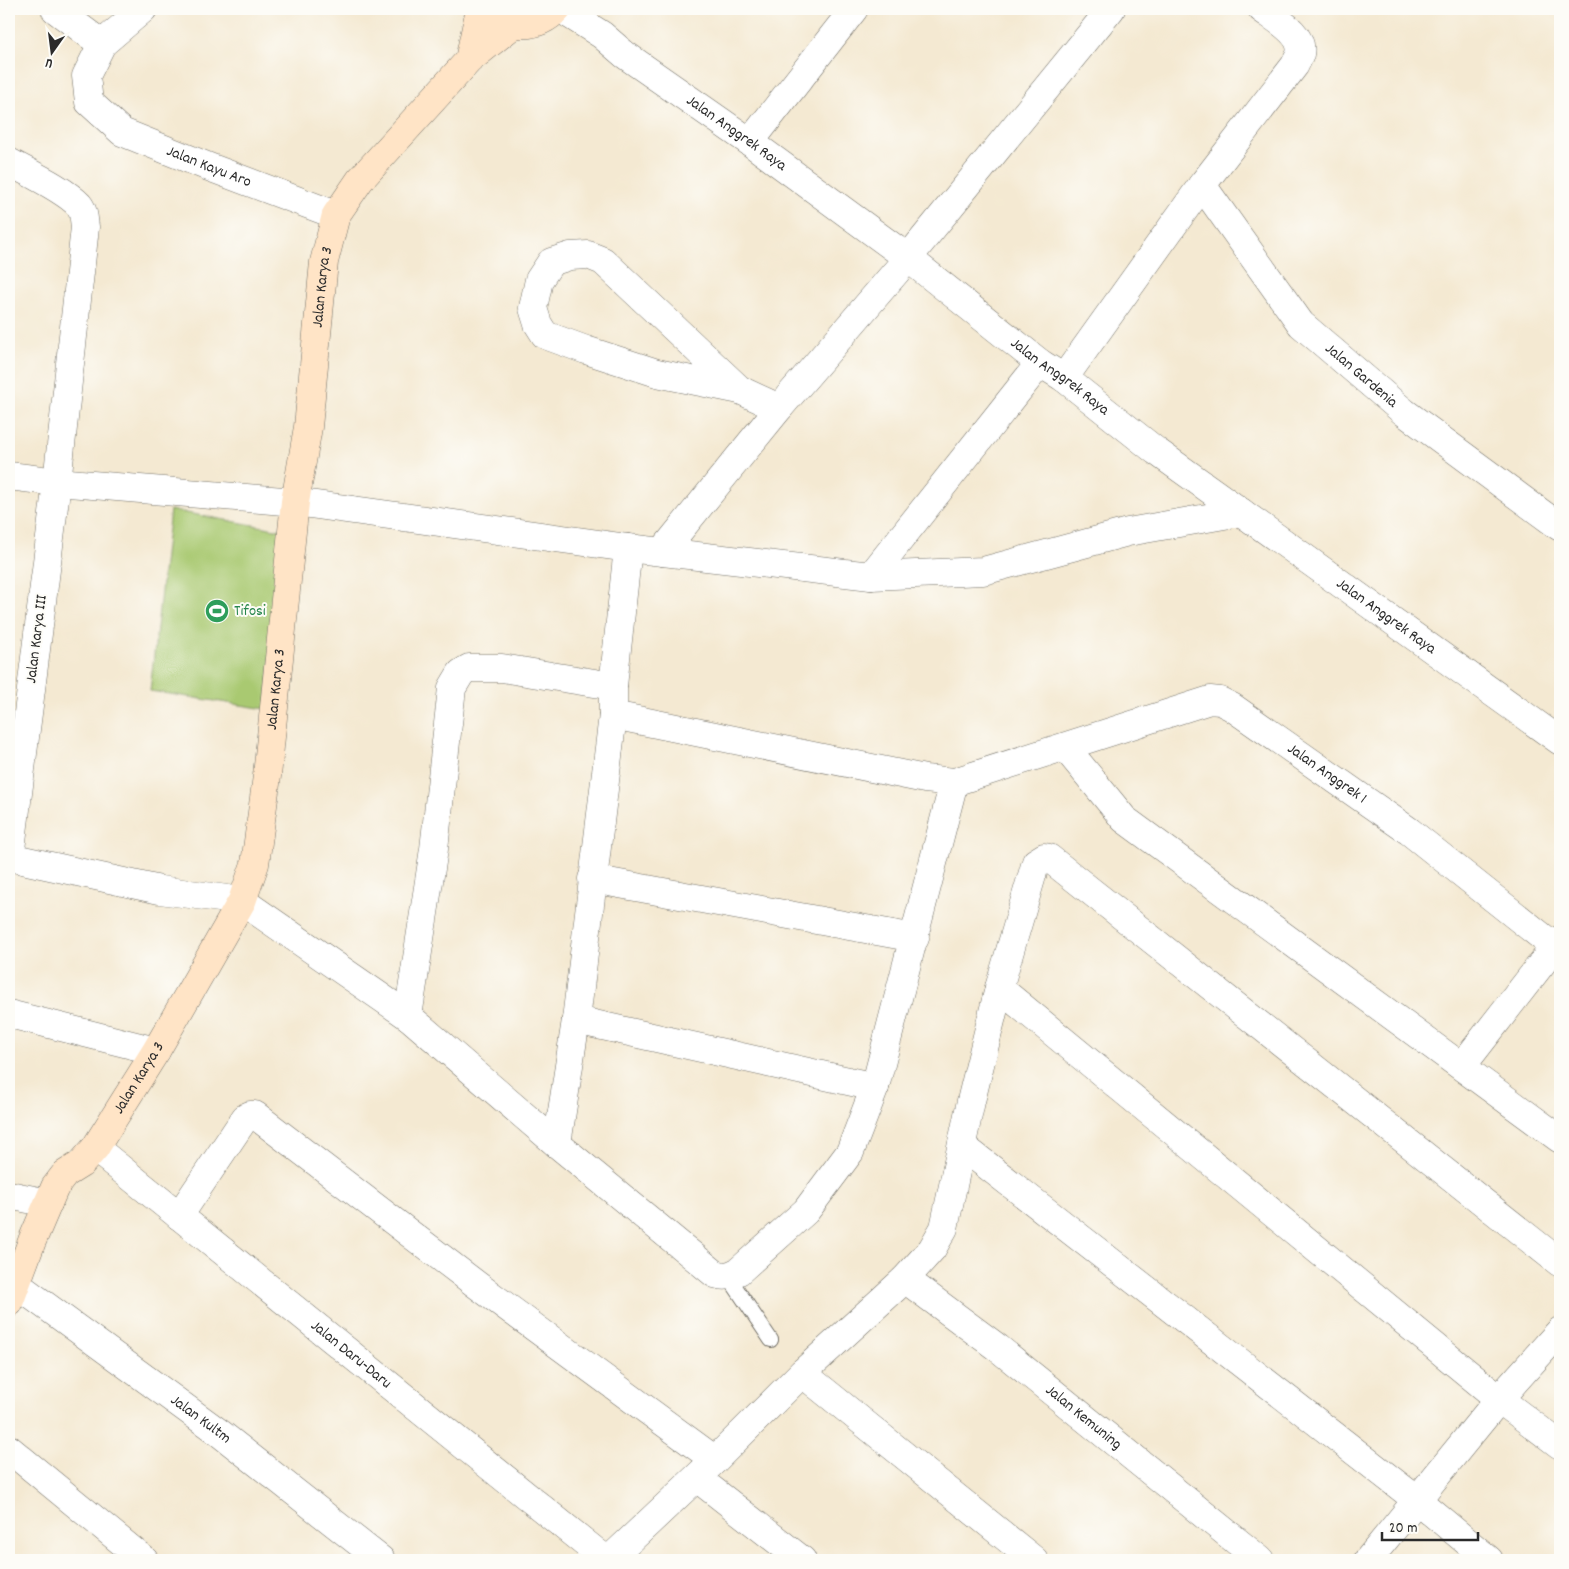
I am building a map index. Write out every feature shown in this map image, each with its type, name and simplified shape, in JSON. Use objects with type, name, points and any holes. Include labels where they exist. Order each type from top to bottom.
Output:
[{"type":"street","points":[[55,9],[102,44],[142,9]]},
{"type":"street","points":[[469,60],[480,9]]},
{"type":"street","points":[[491,9],[504,20],[514,24],[527,25],[539,22],[559,9]]},
{"type":"street","name":"Jalan Anggrek Raya","points":[[559,9],[602,35],[624,54],[750,142],[908,258],[1040,363],[1064,378],[1156,451],[1560,741]]},
{"type":"street","points":[[750,142],[854,9]]},
{"type":"street","points":[[662,552],[779,408],[908,258],[1110,9]]},
{"type":"street","points":[[1064,378],[1202,186],[1295,65],[1300,52],[1296,35],[1262,9]]},
{"type":"street","name":"Jalan Karya 3","points":[[12,1293],[55,1187],[65,1174],[80,1164],[95,1148],[156,1051],[242,902],[255,864],[267,776],[295,502],[308,427],[324,262],[336,215],[360,180],[469,60],[514,24]]},
{"type":"street","name":"Jalan Kayu Aro","points":[[102,44],[86,76],[89,102],[122,132],[336,215]]},
{"type":"street","name":"Jalan Karya III","points":[[9,162],[67,195],[80,206],[85,227],[57,482],[9,857]]},
{"type":"street","name":"Jalan Gardenia","points":[[1202,186],[1301,324],[1404,412],[1560,527]]},
{"type":"street","points":[[740,390],[603,261],[588,255],[570,256],[551,262],[539,280],[532,308],[538,324],[545,334],[586,350],[657,373],[740,390],[779,408]]},
{"type":"street","points":[[871,576],[1040,363]]},
{"type":"street","points":[[9,476],[57,482],[295,502],[628,548],[871,576],[982,571],[1128,532],[1242,512]]},
{"type":"street","points":[[557,1144],[576,1020],[613,715],[613,686],[628,548]]},
{"type":"street","points":[[408,1016],[434,849],[452,688],[461,674],[469,668],[502,668],[613,686]]},
{"type":"street","name":"Jalan Anggrek 1","points":[[954,782],[1210,700],[1220,702],[1232,707],[1410,831],[1558,946]]},
{"type":"street","points":[[9,857],[160,890],[242,902],[408,1016],[557,1144],[715,1274],[728,1276],[739,1271],[806,1211],[850,1152],[875,1087],[954,782],[925,779],[613,715]]},
{"type":"street","points":[[1065,747],[1124,818],[1560,1139]]},
{"type":"street","points":[[607,1560],[706,1469],[802,1373],[905,1279],[932,1249],[944,1228],[971,1101],[999,988],[1036,862],[1044,857],[1049,858],[1560,1263]]},
{"type":"street","points":[[592,878],[915,938]]},
{"type":"street","points":[[1462,1066],[1558,946]]},
{"type":"street","points":[[999,988],[1499,1399],[1560,1445]]},
{"type":"street","points":[[9,1014],[156,1051]]},
{"type":"street","points":[[576,1020],[875,1087]]},
{"type":"street","points":[[179,1216],[245,1118],[255,1114],[477,1284],[706,1469],[802,1560]]},
{"type":"street","points":[[962,1146],[1417,1500],[1489,1560]]},
{"type":"street","name":"Jalan Daru-Daru","points":[[95,1148],[607,1560]]},
{"type":"street","points":[[9,1195],[48,1203]]},
{"type":"street","name":"Jalan Kemuning","points":[[905,1279],[998,1348],[1260,1560]]},
{"type":"street","name":"Jalan Kultm","points":[[12,1293],[221,1434],[381,1560]]},
{"type":"street","points":[[1368,1560],[1499,1399],[1560,1331]]},
{"type":"street","points":[[802,1373],[1034,1560]]},
{"type":"street","points":[[9,1449],[144,1560]]},
{"type":"lane","points":[[728,1276],[771,1340]]},
{"type":"green space","name":"Tifosi","points":[[170,510],[281,530],[266,709],[150,691]]},
{"type":"place","name":"Tifosi","points":[[217,611]]}]
